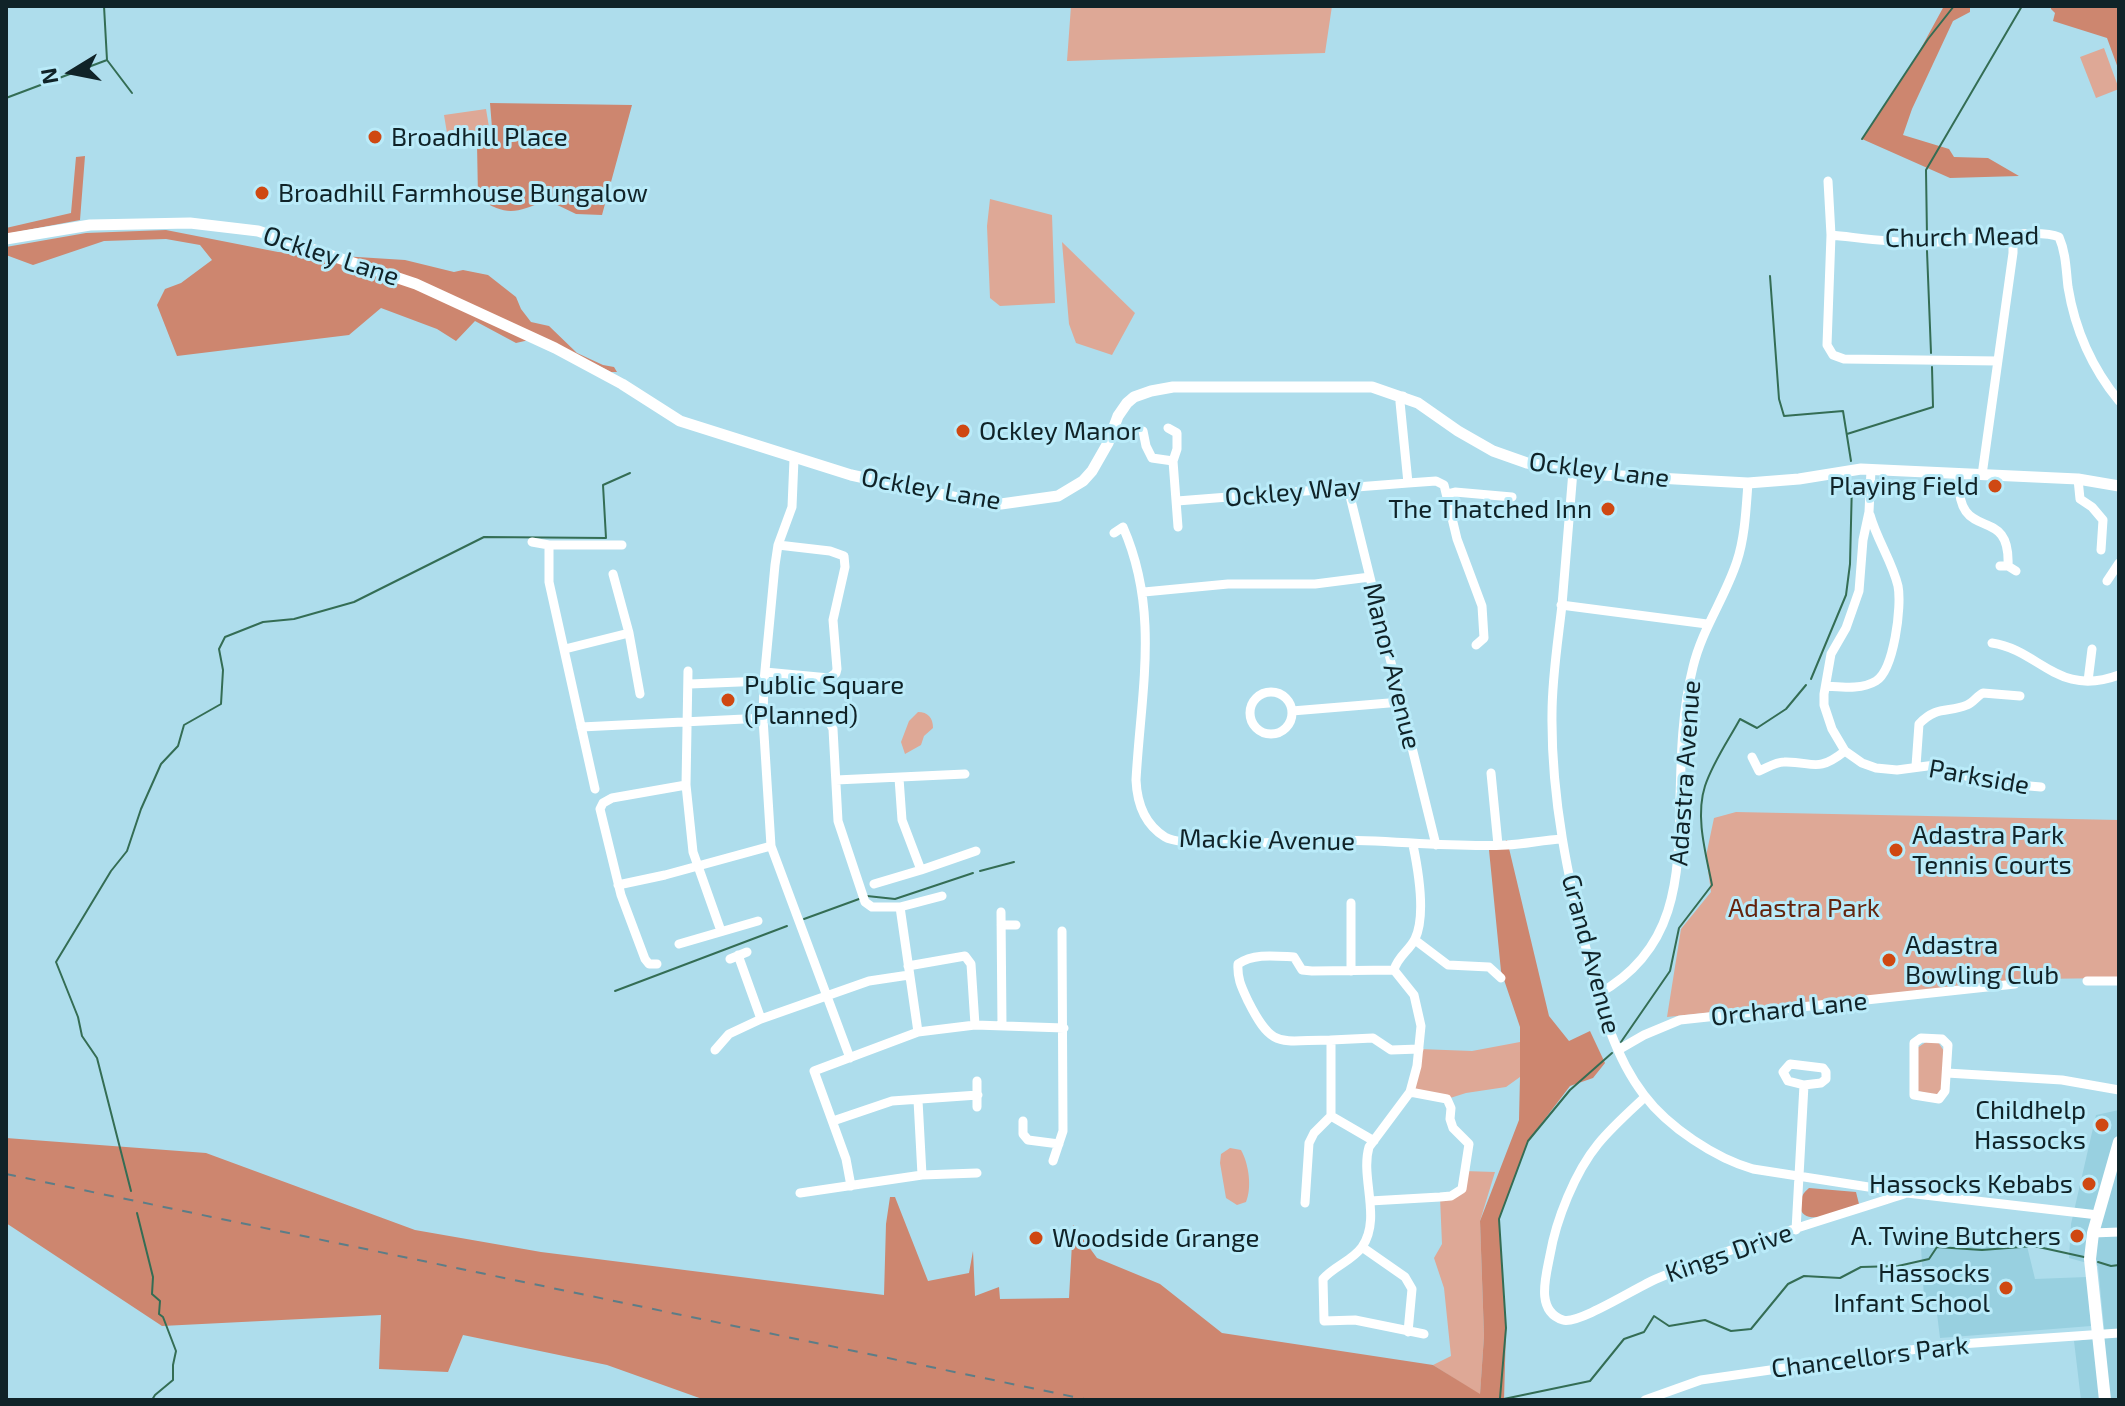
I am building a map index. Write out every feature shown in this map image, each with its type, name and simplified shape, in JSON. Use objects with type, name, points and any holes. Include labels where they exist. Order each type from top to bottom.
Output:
[{"type":"main road","points":[[2105,1400],[2090,1259],[2093,1233],[2119,1142]]},
{"type":"street","points":[[1828,181],[1831,235],[1827,345],[1833,355],[1844,359],[1998,361]]},
{"type":"street","name":"Ockley Lane","points":[[6,239],[104,225],[190,223],[258,231],[416,284],[555,348],[622,384],[680,421],[851,475],[976,502],[1001,504],[1058,496],[1083,481],[1098,461],[1127,403],[1151,391],[1173,387],[1372,387],[1418,403],[1493,451],[1527,463],[1638,478],[1748,483],[1871,470],[2078,479],[2119,486]]},
{"type":"street","name":"Church Mead","points":[[1831,235],[1920,243],[2053,234],[2059,237],[2078,328],[2093,365],[2119,401]]},
{"type":"street","points":[[1982,475],[2013,236]]},
{"type":"street","points":[[1403,396],[1400,402],[1408,483]]},
{"type":"street","points":[[1168,428],[1177,433],[1173,461],[1178,527]]},
{"type":"street","points":[[1143,431],[1152,458],[1173,461]]},
{"type":"street","points":[[794,459],[792,507],[778,545],[764,676],[763,718],[771,846],[850,1058]]},
{"type":"street","points":[[1752,757],[1762,776],[1781,762],[1806,766],[1821,764],[1845,751],[1824,705],[1831,654],[1846,629],[1859,591],[1871,470]]},
{"type":"street","name":"Grand Avenue","points":[[1573,471],[1552,714],[1562,839],[1575,906],[1598,994],[1618,1050],[1645,1097],[1706,1148],[1732,1163],[1799,1177],[1907,1193],[2098,1215]]},
{"type":"street","points":[[1959,474],[1962,509],[1971,519],[2003,533],[2009,548],[2008,568]]},
{"type":"street","points":[[2078,479],[2080,499],[2103,520],[2101,550]]},
{"type":"street","name":"Ockley Way","points":[[1177,501],[1436,481],[1444,485],[1447,494],[1512,497]]},
{"type":"street","name":"Adastra Avenue","points":[[1598,994],[1620,982],[1652,945],[1667,918],[1677,884],[1685,712],[1692,668],[1707,624],[1738,560],[1748,483]]},
{"type":"street","name":"Manor Avenue","points":[[1348,488],[1436,845]]},
{"type":"street","points":[[1447,494],[1457,539],[1482,606],[1484,638],[1476,645]]},
{"type":"street","points":[[1826,686],[1846,687],[1874,682],[1882,676],[1893,645],[1899,608],[1898,588],[1869,512]]},
{"type":"street","name":"Mackie Avenue","points":[[1138,530],[1119,530],[1133,550],[1144,592],[1146,640],[1137,802],[1147,821],[1166,838],[1190,844],[1334,840],[1413,845],[1498,845],[1562,839]]},
{"type":"street","points":[[532,542],[549,545],[622,545]]},
{"type":"street","points":[[549,545],[549,582],[595,789]]},
{"type":"street","points":[[690,684],[764,676],[829,678],[836,673],[833,620],[845,567],[844,556],[830,551],[778,545]]},
{"type":"street","points":[[2107,581],[2113,577],[2119,563]]},
{"type":"street","points":[[613,574],[629,633],[640,694]]},
{"type":"street","points":[[1144,592],[1228,584],[1315,584],[1370,577]]},
{"type":"street","points":[[1561,605],[1707,624]]},
{"type":"street","points":[[565,649],[629,633]]},
{"type":"street","points":[[1992,643],[2006,645],[2065,678],[2088,681],[2119,675]]},
{"type":"street","points":[[2088,681],[2092,649]]},
{"type":"street","points":[[688,671],[686,785],[697,866],[721,931]]},
{"type":"street","points":[[1269,691],[1287,699],[1292,711],[1288,725],[1276,733],[1262,732],[1251,722],[1249,715],[1252,701],[1269,691]]},
{"type":"street","points":[[1916,766],[1919,724],[1924,719],[1939,710],[1967,705],[1983,693],[2020,696]]},
{"type":"street","points":[[1292,711],[1401,702]]},
{"type":"street","points":[[581,727],[826,715],[833,729],[838,821],[865,902],[872,907],[900,907],[942,896]]},
{"type":"street","name":"Parkside","points":[[1845,751],[1876,768],[1945,767],[1969,778],[1994,784],[2041,787]]},
{"type":"street","points":[[1491,773],[1498,845]]},
{"type":"street","points":[[836,780],[965,774]]},
{"type":"street","points":[[899,778],[902,820],[921,870]]},
{"type":"street","points":[[657,964],[649,964],[640,945],[618,885],[600,814],[603,803],[653,789],[686,785]]},
{"type":"street","points":[[1394,970],[1397,960],[1415,940],[1419,923],[1420,888],[1413,845]]},
{"type":"street","points":[[618,885],[771,846]]},
{"type":"street","points":[[874,884],[976,851]]},
{"type":"street","points":[[1351,903],[1351,971]]},
{"type":"street","points":[[900,907],[918,1032]]},
{"type":"street","points":[[1001,912],[1002,1026]]},
{"type":"street","points":[[679,944],[758,921]]},
{"type":"street","points":[[1001,925],[1016,925]]},
{"type":"street","points":[[1053,1161],[1063,1131],[1062,931]]},
{"type":"street","points":[[1415,940],[1448,965],[1489,967],[1501,978]]},
{"type":"street","points":[[738,955],[761,1019]]},
{"type":"street","points":[[715,1050],[729,1034],[761,1019],[869,981],[965,956],[971,964],[975,1025]]},
{"type":"street","points":[[1394,970],[1302,970],[1294,957],[1275,956],[1243,961],[1238,964],[1237,976],[1266,1034],[1277,1040],[1373,1038],[1391,1050],[1419,1049]]},
{"type":"street","points":[[1394,970],[1414,995],[1421,1026],[1419,1049],[1410,1092],[1367,1155],[1370,1201],[1368,1232],[1362,1247],[1353,1258],[1323,1279],[1324,1321],[1355,1320],[1424,1334]]},
{"type":"street","points":[[2087,981],[2119,981]]},
{"type":"street","name":"Orchard Lane","points":[[1618,1050],[1680,1020],[2015,984]]},
{"type":"street","points":[[851,1186],[846,1159],[814,1071],[918,1032],[975,1025],[1064,1028]]},
{"type":"street","points":[[1921,1038],[1945,1041],[1948,1045],[1947,1073],[1943,1096],[1929,1098],[1914,1095],[1914,1043],[1921,1038]]},
{"type":"street","points":[[1305,1203],[1306,1160],[1311,1137],[1331,1116],[1331,1040]]},
{"type":"street","points":[[1947,1073],[2053,1079],[2119,1090]]},
{"type":"street","points":[[977,1081],[977,1107]]},
{"type":"street","points":[[1796,1230],[1804,1085]]},
{"type":"street","points":[[1370,1201],[1451,1196],[1462,1189],[1469,1144],[1453,1128],[1450,1104],[1447,1099],[1410,1092]]},
{"type":"street","points":[[833,1121],[892,1101],[978,1095]]},
{"type":"street","name":"Kings Drive","points":[[1645,1097],[1597,1145],[1574,1182],[1551,1245],[1545,1286],[1544,1297],[1556,1317],[1571,1322],[1581,1319],[1657,1278],[1907,1193]]},
{"type":"street","points":[[918,1100],[922,1175]]},
{"type":"street","points":[[1331,1116],[1374,1141]]},
{"type":"street","points":[[1023,1121],[1023,1134],[1028,1140],[1059,1144]]},
{"type":"street","points":[[800,1193],[922,1175],[977,1173]]},
{"type":"street","points":[[2093,1233],[2119,1232]]},
{"type":"street","points":[[1362,1247],[1392,1266],[1405,1277],[1412,1289],[1408,1332]]},
{"type":"street","name":"Chancellors Park","points":[[1645,1400],[1701,1380],[1946,1345],[2119,1333]]},
{"type":"shaded area","points":[[1944,6],[1970,6],[1970,12],[1953,21],[1903,135],[1949,149],[1954,157],[1988,158],[2019,176],[1950,178],[1862,139],[1914,61]]},
{"type":"shaded area","points":[[2051,6],[2119,6],[2119,71],[2107,38],[2053,21],[2055,13]]},
{"type":"shaded area","points":[[490,103],[632,105],[602,215],[576,214],[547,200],[512,211],[497,208],[478,198],[477,143],[493,140]]},
{"type":"shaded area","points":[[85,156],[80,220],[6,234],[6,228],[71,213],[76,157]]},
{"type":"shaded area","points":[[166,230],[278,252],[405,260],[454,272],[463,270],[488,275],[516,297],[531,322],[549,326],[577,353],[614,367],[617,372],[611,372],[542,337],[516,343],[475,321],[456,341],[437,329],[381,308],[349,335],[177,356],[157,305],[165,289],[181,283],[212,260],[200,245],[166,239],[104,241],[33,265],[6,255],[6,247],[86,233]]},
{"type":"shaded area","points":[[1507,840],[1549,1016],[1569,1041],[1590,1031],[1605,1063],[1593,1078],[1570,1086],[1528,1141],[1499,1219],[1506,1328],[1504,1400],[705,1400],[607,1365],[463,1335],[448,1372],[379,1369],[381,1315],[162,1326],[6,1223],[6,1138],[206,1153],[415,1230],[541,1252],[884,1295],[886,1224],[890,1197],[895,1197],[928,1281],[969,1273],[973,1251],[975,1296],[999,1287],[1000,1299],[1069,1298],[1073,1225],[1097,1258],[1160,1284],[1222,1333],[1433,1365],[1480,1394],[1484,1336],[1480,1221],[1519,1120],[1520,1027],[1501,971],[1489,850]]},
{"type":"shaded area","points":[[2119,1110],[2119,1400],[2081,1400],[2074,1341],[2105,1337],[2098,1266],[2069,1258],[2071,1224],[2096,1115]]},
{"type":"shaded area","points":[[1809,1188],[1856,1192],[1859,1204],[1825,1216],[1808,1217],[1800,1206],[1802,1196]]},
{"type":"shaded area","name":"Hassocks Infant School","points":[[2027,1246],[2035,1279],[2087,1277],[2091,1326],[1940,1338],[1935,1297],[1924,1298],[1921,1247]]},
{"type":"green space","points":[[1071,6],[1332,6],[1325,53],[1067,61]]},
{"type":"green space","points":[[2104,48],[2119,89],[2096,98],[2080,57]]},
{"type":"green space","points":[[486,109],[490,133],[448,139],[444,115]]},
{"type":"green space","points":[[990,199],[1052,215],[1055,303],[1000,306],[990,298],[987,226]]},
{"type":"green space","points":[[1062,242],[1135,313],[1112,355],[1076,343],[1069,324]]},
{"type":"green space","points":[[918,712],[929,716],[933,728],[924,736],[921,745],[905,754],[901,742],[909,721]]},
{"type":"green space","name":"Adastra Park","points":[[1736,812],[2119,820],[2119,978],[2030,979],[1667,1017],[1681,929],[1711,892],[1706,856],[1714,818]]},
{"type":"green space","points":[[1520,1042],[1520,1077],[1506,1087],[1447,1099],[1410,1092],[1419,1049],[1472,1051]]},
{"type":"green space","points":[[1926,1042],[1938,1042],[1944,1051],[1943,1090],[1936,1095],[1917,1091],[1917,1048]]},
{"type":"green space","points":[[1230,1148],[1241,1150],[1249,1176],[1246,1202],[1237,1205],[1226,1198],[1220,1163],[1221,1154]]},
{"type":"green space","points":[[1464,1171],[1495,1172],[1480,1221],[1484,1336],[1480,1395],[1433,1365],[1451,1356],[1444,1288],[1434,1258],[1442,1244],[1440,1197],[1457,1193]]},
{"type":"waterway","points":[[104,6],[107,60],[132,93]]},
{"type":"waterway","points":[[1862,139],[1928,39],[1954,6]]},
{"type":"waterway","points":[[1927,237],[1926,170],[2022,6]]},
{"type":"waterway","points":[[6,98],[107,60]]},
{"type":"waterway","points":[[1927,251],[1931,353]]},
{"type":"waterway","points":[[1770,276],[1779,399],[1784,416],[1843,411],[1851,461]]},
{"type":"waterway","points":[[1847,434],[1933,407],[1932,367]]},
{"type":"waterway","points":[[131,1191],[97,1058],[82,1036],[78,1017],[56,962],[111,871],[127,851],[161,764],[178,746],[184,725],[221,704],[223,670],[219,649],[225,637],[263,622],[294,619],[354,602],[484,537],[606,538],[603,485],[630,473]]},
{"type":"waterway","points":[[1811,679],[1846,595],[1852,482]]},
{"type":"waterway","points":[[1621,1042],[1670,971],[1679,928],[1712,885],[1702,836],[1701,810],[1705,786],[1716,760],[1740,719],[1757,728],[1786,709],[1806,685]]},
{"type":"waterway","points":[[980,871],[1014,862]]},
{"type":"waterway","points":[[867,896],[895,899],[973,873]]},
{"type":"waterway","points":[[804,919],[859,899]]},
{"type":"waterway","points":[[615,991],[787,926]]},
{"type":"waterway","points":[[1500,1398],[1506,1328],[1499,1219],[1528,1141],[1570,1090],[1612,1053]]},
{"type":"waterway","points":[[137,1213],[153,1277],[152,1294],[160,1301],[159,1314],[176,1351],[173,1380],[152,1400]]},
{"type":"waterway","points":[[1499,1400],[1590,1381],[1624,1339],[1644,1332],[1654,1316],[1669,1326],[1705,1320],[1731,1331],[1751,1329],[1788,1284],[1804,1276],[1840,1278],[1861,1267],[1898,1266],[1929,1259],[1937,1247],[1982,1250],[2034,1246],[2084,1257]]},
{"type":"waterway","points":[[2098,1262],[2119,1265]]},
{"type":"railway","points":[[6,1174],[1089,1400]]},
{"type":"place","name":"Broadhill Place","points":[[375,137]]},
{"type":"place","name":"Broadhill Farmhouse Bungalow","points":[[262,193]]},
{"type":"place","name":"Ockley Manor","points":[[963,431]]},
{"type":"place","name":"Playing Field","points":[[1995,486]]},
{"type":"place","name":"The Thatched Inn","points":[[1608,509]]},
{"type":"place","name":"Public Square (Planned)","points":[[728,700]]},
{"type":"place","name":"Adastra Park Tennis Courts","points":[[1896,850]]},
{"type":"place","name":"Adastra Bowling Club","points":[[1889,960]]},
{"type":"place","name":"Childhelp Hassocks","points":[[2102,1125]]},
{"type":"place","name":"Hassocks Kebabs","points":[[2089,1184]]},
{"type":"place","name":"A. Twine Butchers","points":[[2077,1236]]},
{"type":"place","name":"Woodside Grange","points":[[1036,1238]]},
{"type":"place","name":"Hassocks Infant School","points":[[2006,1288]]}]
